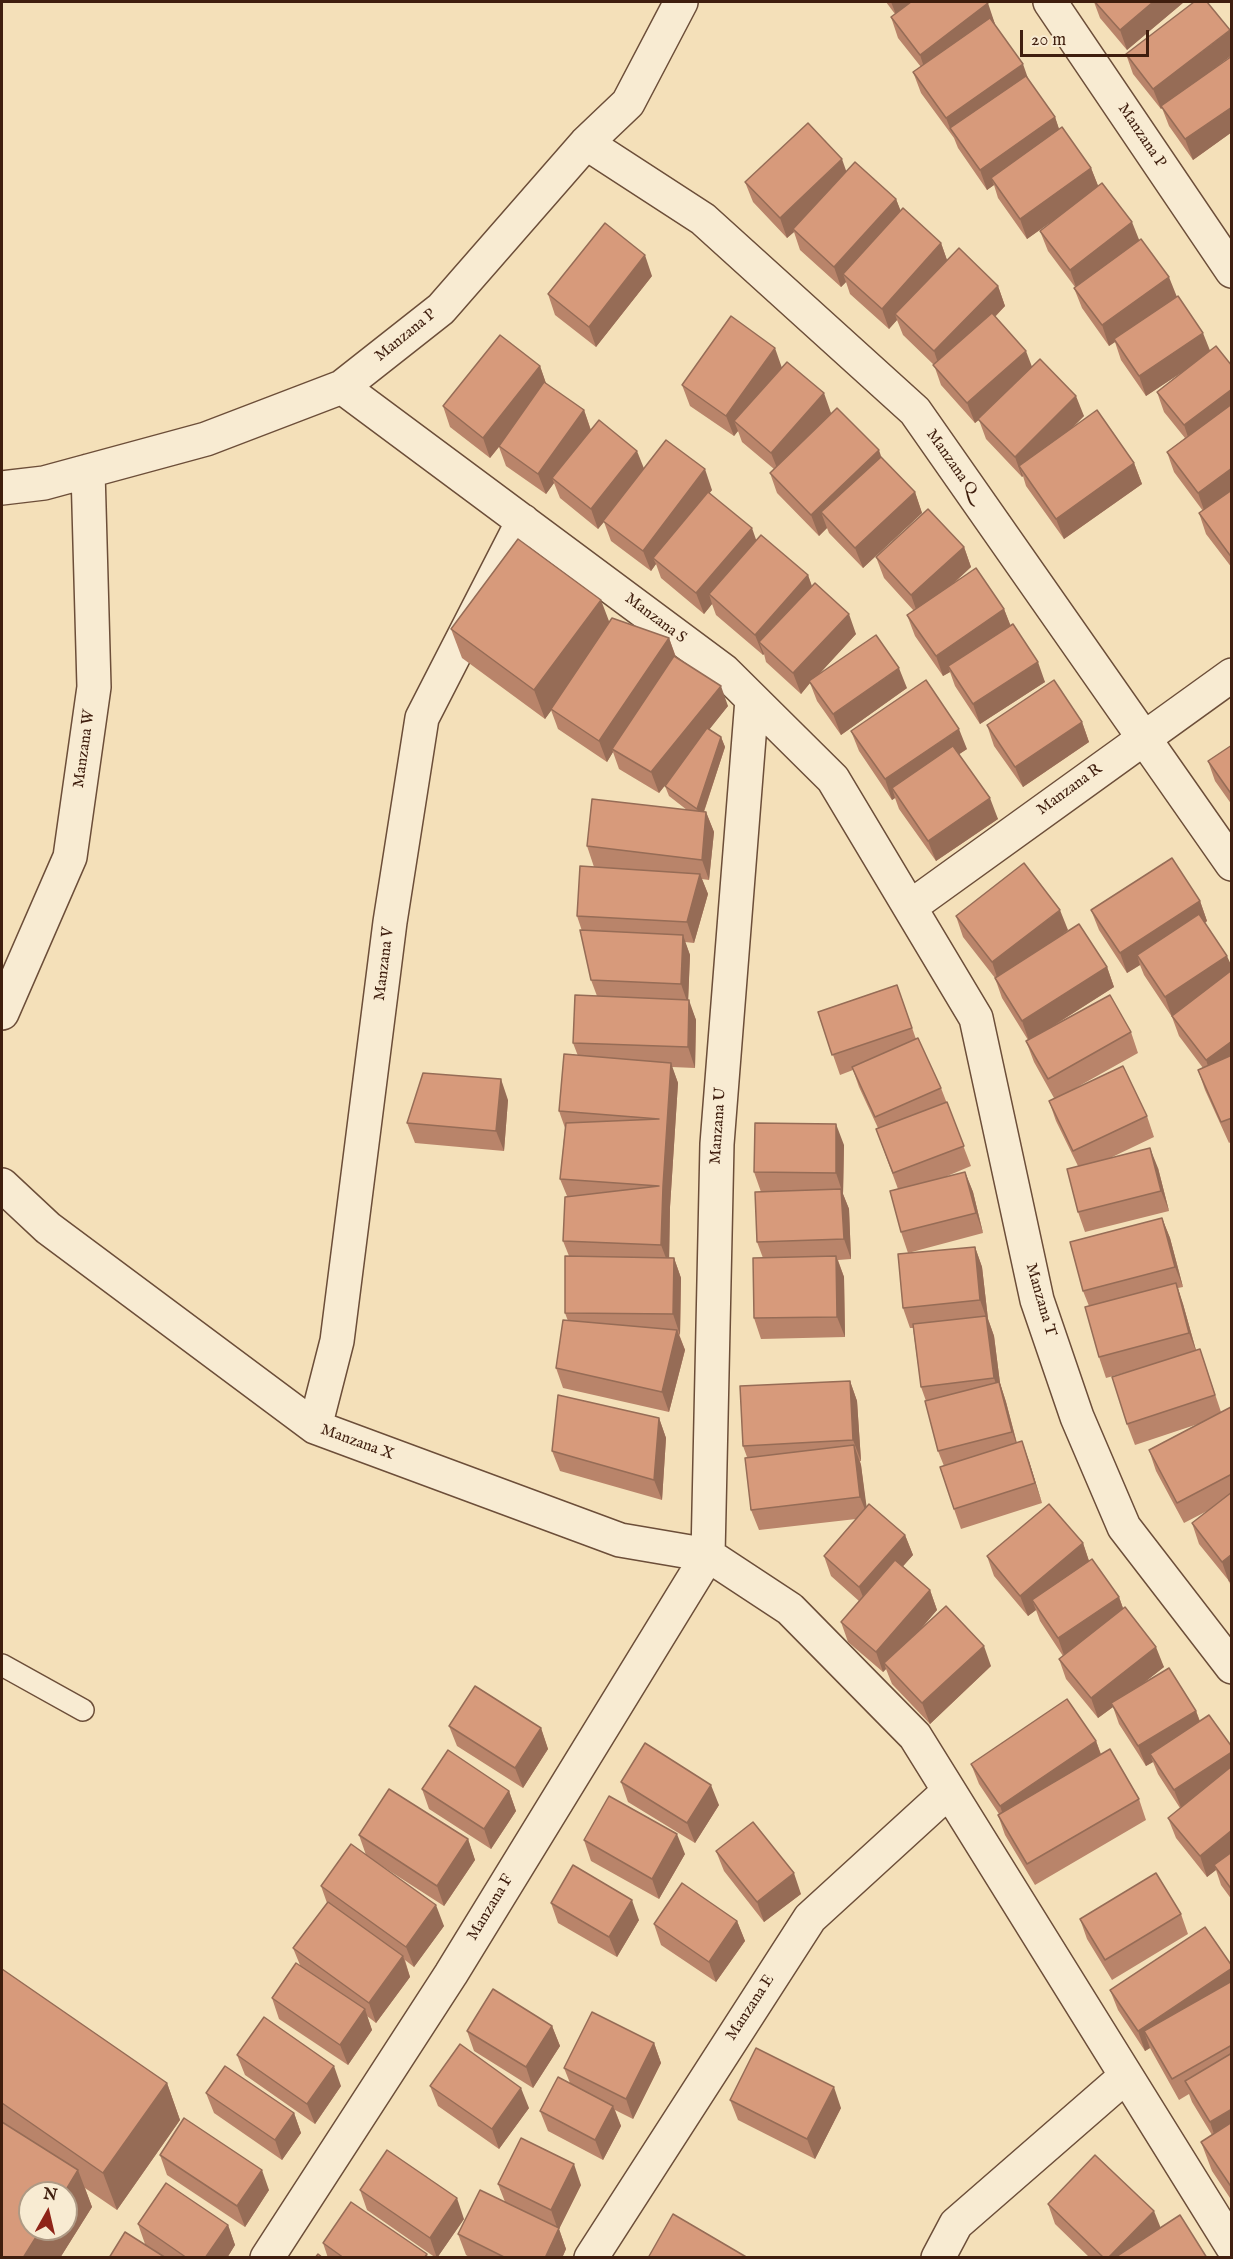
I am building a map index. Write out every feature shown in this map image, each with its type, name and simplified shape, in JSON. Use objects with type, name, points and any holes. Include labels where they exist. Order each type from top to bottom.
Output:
[{"type":"street","name":"Manzana P","points":[[2,488],[44,483],[206,439],[342,387],[441,309],[586,143],[628,103],[681,2]]},
{"type":"street","name":"Manzana P","points":[[1050,2],[1232,271]]},
{"type":"street","name":"Manzana Q","points":[[586,143],[703,219],[915,411],[1232,864]]},
{"type":"street","name":"Manzana S","points":[[342,387],[724,671],[833,779],[910,907]]},
{"type":"street","name":"Manzana W","points":[[2,1013],[70,857],[94,687],[88,471]]},
{"type":"street","name":"Manzana V","points":[[315,1427],[337,1341],[390,922],[422,718],[524,521]]},
{"type":"street","name":"Manzana R","points":[[910,907],[1232,675]]},
{"type":"street","name":"Manzana U","points":[[708,1555],[717,1144],[752,699]]},
{"type":"street","name":"Manzana T","points":[[910,907],[976,1018],[1037,1299],[1077,1417],[1124,1527],[1232,1667]]},
{"type":"street","name":"Manzana X","points":[[2,1185],[48,1228],[315,1427],[620,1540],[708,1555]]},
{"type":"street","points":[[708,1555],[790,1609],[915,1736],[1232,2246]]},
{"type":"street","name":"Manzana F","points":[[267,2258],[451,1974],[708,1555]]},
{"type":"street","name":"Manzana E","points":[[591,2258],[810,1918],[949,1791]]},
{"type":"street","points":[[938,2258],[956,2224],[1126,2076]]},
{"type":"lane","points":[[2,1665],[83,1710]]},
{"type":"building","points":[[911,2],[988,3],[920,55],[891,17]]},
{"type":"building","points":[[1095,2],[1153,2],[1120,30]]},
{"type":"building","points":[[1194,2],[1207,2],[1230,30],[1153,89],[1126,54]]},
{"type":"building","points":[[990,18],[1023,64],[946,118],[913,72]]},
{"type":"building","points":[[1232,56],[1232,107],[1185,139],[1161,106]]},
{"type":"building","points":[[1026,76],[1055,117],[980,170],[950,128]]},
{"type":"building","points":[[808,123],[842,159],[780,218],[745,182]]},
{"type":"building","points":[[1062,127],[1091,168],[1020,219],[991,178]]},
{"type":"building","points":[[855,162],[896,199],[834,267],[793,229]]},
{"type":"building","points":[[1102,183],[1132,222],[1070,270],[1040,231]]},
{"type":"building","points":[[903,208],[941,243],[882,309],[843,274]]},
{"type":"building","points":[[605,223],[645,255],[589,327],[548,294]]},
{"type":"building","points":[[1141,239],[1169,277],[1102,325],[1074,288]]},
{"type":"building","points":[[959,248],[998,286],[934,351],[895,314]]},
{"type":"building","points":[[1178,296],[1203,333],[1139,376],[1114,339]]},
{"type":"building","points":[[992,313],[1026,351],[967,403],[933,365]]},
{"type":"building","points":[[731,316],[775,348],[726,416],[682,385]]},
{"type":"building","points":[[500,335],[540,366],[483,438],[443,406]]},
{"type":"building","points":[[1216,346],[1232,366],[1232,389],[1184,425],[1157,392]]},
{"type":"building","points":[[1040,359],[1076,396],[1015,457],[978,419]]},
{"type":"building","points":[[787,362],[824,393],[771,453],[734,421]]},
{"type":"building","points":[[544,382],[584,410],[538,474],[499,446]]},
{"type":"building","points":[[1232,404],[1232,468],[1198,493],[1167,452]]},
{"type":"building","points":[[837,408],[879,450],[811,515],[770,473]]},
{"type":"building","points":[[1097,410],[1134,463],[1056,519],[1019,466]]},
{"type":"building","points":[[599,420],[637,451],[591,509],[552,478]]},
{"type":"building","points":[[666,440],[705,469],[643,551],[603,521]]},
{"type":"building","points":[[881,457],[915,492],[855,548],[821,512]]},
{"type":"building","points":[[1232,490],[1232,558],[1199,513]]},
{"type":"building","points":[[708,492],[752,528],[696,593],[653,558]]},
{"type":"building","points":[[928,509],[964,547],[911,595],[876,557]]},
{"type":"building","points":[[761,535],[808,575],[755,635],[709,594]]},
{"type":"building","points":[[518,539],[601,600],[534,690],[451,629]]},
{"type":"building","points":[[976,568],[1004,609],[936,656],[907,615]]},
{"type":"building","points":[[815,583],[849,614],[793,673],[759,642]]},
{"type":"building","points":[[612,618],[669,638],[599,741],[551,709]]},
{"type":"building","points":[[1013,624],[1038,662],[973,704],[948,666]]},
{"type":"building","points":[[876,635],[899,668],[833,714],[809,681]]},
{"type":"building","points":[[674,656],[721,686],[651,772],[612,749]]},
{"type":"building","points":[[926,680],[959,729],[885,779],[851,731]]},
{"type":"building","points":[[1054,680],[1082,722],[1015,767],[987,725]]},
{"type":"building","points":[[707,728],[721,737],[697,809],[665,786]]},
{"type":"building","points":[[1232,745],[1232,795],[1208,761]]},
{"type":"building","points":[[953,746],[990,798],[928,841],[892,788]]},
{"type":"building","points":[[592,799],[706,812],[702,860],[587,846]]},
{"type":"building","points":[[1172,858],[1200,901],[1120,953],[1091,910]]},
{"type":"building","points":[[1024,863],[1060,910],[992,962],[956,916]]},
{"type":"building","points":[[580,866],[700,874],[687,922],[577,916]]},
{"type":"building","points":[[1199,914],[1227,956],[1165,997],[1137,955]]},
{"type":"building","points":[[1079,924],[1107,967],[1022,1021],[995,978]]},
{"type":"building","points":[[580,930],[683,935],[681,984],[591,980]]},
{"type":"building","points":[[1232,970],[1232,1041],[1206,1060],[1172,1016]]},
{"type":"building","points":[[897,985],[912,1028],[832,1055],[818,1012]]},
{"type":"building","points":[[575,995],[689,1000],[688,1047],[573,1043]]},
{"type":"building","points":[[1110,995],[1131,1032],[1048,1079],[1026,1041]]},
{"type":"building","points":[[918,1038],[941,1088],[875,1117],[852,1067]]},
{"type":"building","points":[[564,1054],[671,1063],[661,1245],[563,1241],[565,1197],[659,1186],[560,1179],[566,1123],[659,1119],[559,1111]]},
{"type":"building","points":[[1232,1055],[1232,1118],[1221,1122],[1198,1070]]},
{"type":"building","points":[[1123,1066],[1147,1116],[1073,1151],[1049,1101]]},
{"type":"building","points":[[423,1073],[501,1079],[496,1131],[407,1123]]},
{"type":"building","points":[[947,1102],[964,1146],[893,1173],[876,1129]]},
{"type":"building","points":[[755,1123],[836,1124],[836,1173],[754,1172]]},
{"type":"building","points":[[1150,1148],[1161,1191],[1078,1212],[1067,1169]]},
{"type":"building","points":[[965,1172],[976,1213],[901,1232],[890,1191]]},
{"type":"building","points":[[841,1189],[844,1239],[757,1242],[755,1192]]},
{"type":"building","points":[[1162,1218],[1175,1267],[1083,1291],[1070,1242]]},
{"type":"building","points":[[975,1247],[980,1300],[903,1308],[898,1254]]},
{"type":"building","points":[[565,1256],[674,1258],[673,1314],[565,1313]]},
{"type":"building","points":[[836,1256],[837,1317],[754,1318],[753,1258]]},
{"type":"building","points":[[1176,1283],[1189,1333],[1099,1357],[1085,1307]]},
{"type":"building","points":[[986,1316],[994,1378],[921,1387],[913,1324]]},
{"type":"building","points":[[563,1320],[677,1330],[662,1392],[556,1368]]},
{"type":"building","points":[[1200,1349],[1215,1395],[1127,1424],[1112,1377]]},
{"type":"building","points":[[850,1381],[853,1440],[743,1446],[740,1386]]},
{"type":"building","points":[[999,1382],[1012,1432],[938,1451],[925,1401]]},
{"type":"building","points":[[558,1395],[659,1418],[654,1480],[552,1451]]},
{"type":"building","points":[[1231,1407],[1232,1474],[1177,1503],[1149,1450]]},
{"type":"building","points":[[1022,1441],[1035,1483],[954,1509],[940,1467]]},
{"type":"building","points":[[854,1445],[860,1497],[751,1510],[745,1458]]},
{"type":"building","points":[[1232,1492],[1232,1554],[1222,1562],[1192,1523]]},
{"type":"building","points":[[869,1504],[905,1535],[859,1587],[824,1556]]},
{"type":"building","points":[[1049,1504],[1083,1543],[1020,1596],[987,1556]]},
{"type":"building","points":[[1092,1559],[1119,1597],[1058,1638],[1032,1600]]},
{"type":"building","points":[[895,1560],[930,1590],[876,1652],[841,1622]]},
{"type":"building","points":[[946,1606],[984,1646],[922,1703],[884,1663]]},
{"type":"building","points":[[1125,1607],[1156,1647],[1091,1698],[1059,1659]]},
{"type":"building","points":[[1169,1668],[1196,1711],[1138,1746],[1111,1703]]},
{"type":"building","points":[[475,1686],[541,1728],[515,1768],[449,1726]]},
{"type":"building","points":[[1067,1699],[1096,1741],[1000,1806],[971,1764]]},
{"type":"building","points":[[1209,1715],[1232,1747],[1232,1752],[1174,1790],[1150,1754]]},
{"type":"building","points":[[645,1743],[711,1785],[687,1823],[621,1782]]},
{"type":"building","points":[[1110,1749],[1139,1799],[1027,1864],[998,1815]]},
{"type":"building","points":[[448,1750],[509,1791],[484,1829],[422,1789]]},
{"type":"building","points":[[1232,1766],[1232,1830],[1200,1856],[1168,1818]]},
{"type":"building","points":[[389,1789],[468,1839],[437,1886],[359,1835]]},
{"type":"building","points":[[609,1796],[677,1834],[652,1879],[584,1840]]},
{"type":"building","points":[[753,1822],[794,1873],[757,1902],[716,1851]]},
{"type":"building","points":[[351,1844],[436,1905],[406,1947],[321,1886]]},
{"type":"building","points":[[1232,1852],[1232,1890],[1214,1865]]},
{"type":"building","points":[[573,1865],[632,1900],[609,1937],[551,1903]]},
{"type":"building","points":[[1156,1873],[1181,1914],[1105,1960],[1080,1919]]},
{"type":"building","points":[[682,1883],[737,1921],[709,1962],[654,1924]]},
{"type":"building","points":[[328,1902],[403,1956],[369,2003],[293,1948]]},
{"type":"building","points":[[1205,1927],[1232,1968],[1138,2031],[1110,1990]]},
{"type":"building","points":[[296,1963],[365,2009],[340,2045],[272,1998]]},
{"type":"building","points":[[2,1969],[167,2083],[103,2173],[2,2103]]},
{"type":"building","points":[[1232,1981],[1232,2045],[1172,2079],[1144,2031]]},
{"type":"building","points":[[493,1989],[552,2026],[526,2067],[467,2031]]},
{"type":"building","points":[[592,2012],[654,2043],[626,2099],[564,2068]]},
{"type":"building","points":[[264,2017],[334,2066],[307,2104],[237,2055]]},
{"type":"building","points":[[460,2044],[521,2088],[492,2129],[430,2086]]},
{"type":"building","points":[[756,2048],[834,2087],[807,2139],[730,2100]]},
{"type":"building","points":[[1232,2053],[1232,2109],[1210,2122],[1185,2081]]},
{"type":"building","points":[[225,2066],[294,2113],[275,2140],[206,2093]]},
{"type":"building","points":[[558,2077],[613,2106],[595,2140],[540,2111]]},
{"type":"building","points":[[184,2118],[262,2170],[237,2206],[160,2155]]},
{"type":"building","points":[[2,2122],[78,2170],[71,2181],[18,2181],[18,2241],[34,2241],[23,2258],[2,2258]]},
{"type":"building","points":[[1232,2122],[1232,2188],[1201,2142]]},
{"type":"building","points":[[521,2138],[574,2164],[551,2210],[498,2184]]},
{"type":"building","points":[[387,2150],[457,2198],[430,2238],[360,2190]]},
{"type":"building","points":[[1095,2155],[1154,2211],[1108,2258],[1104,2258],[1048,2204]]},
{"type":"building","points":[[166,2183],[228,2225],[205,2258],[187,2258],[138,2224]]},
{"type":"building","points":[[480,2190],[559,2228],[545,2258],[506,2258],[458,2234]]},
{"type":"building","points":[[351,2202],[427,2254],[424,2258],[344,2258],[323,2243]]},
{"type":"building","points":[[673,2214],[748,2258],[648,2258]]},
{"type":"building","points":[[1180,2215],[1207,2258],[1114,2258]]},
{"type":"building","points":[[125,2232],[166,2258],[109,2258]]}]
